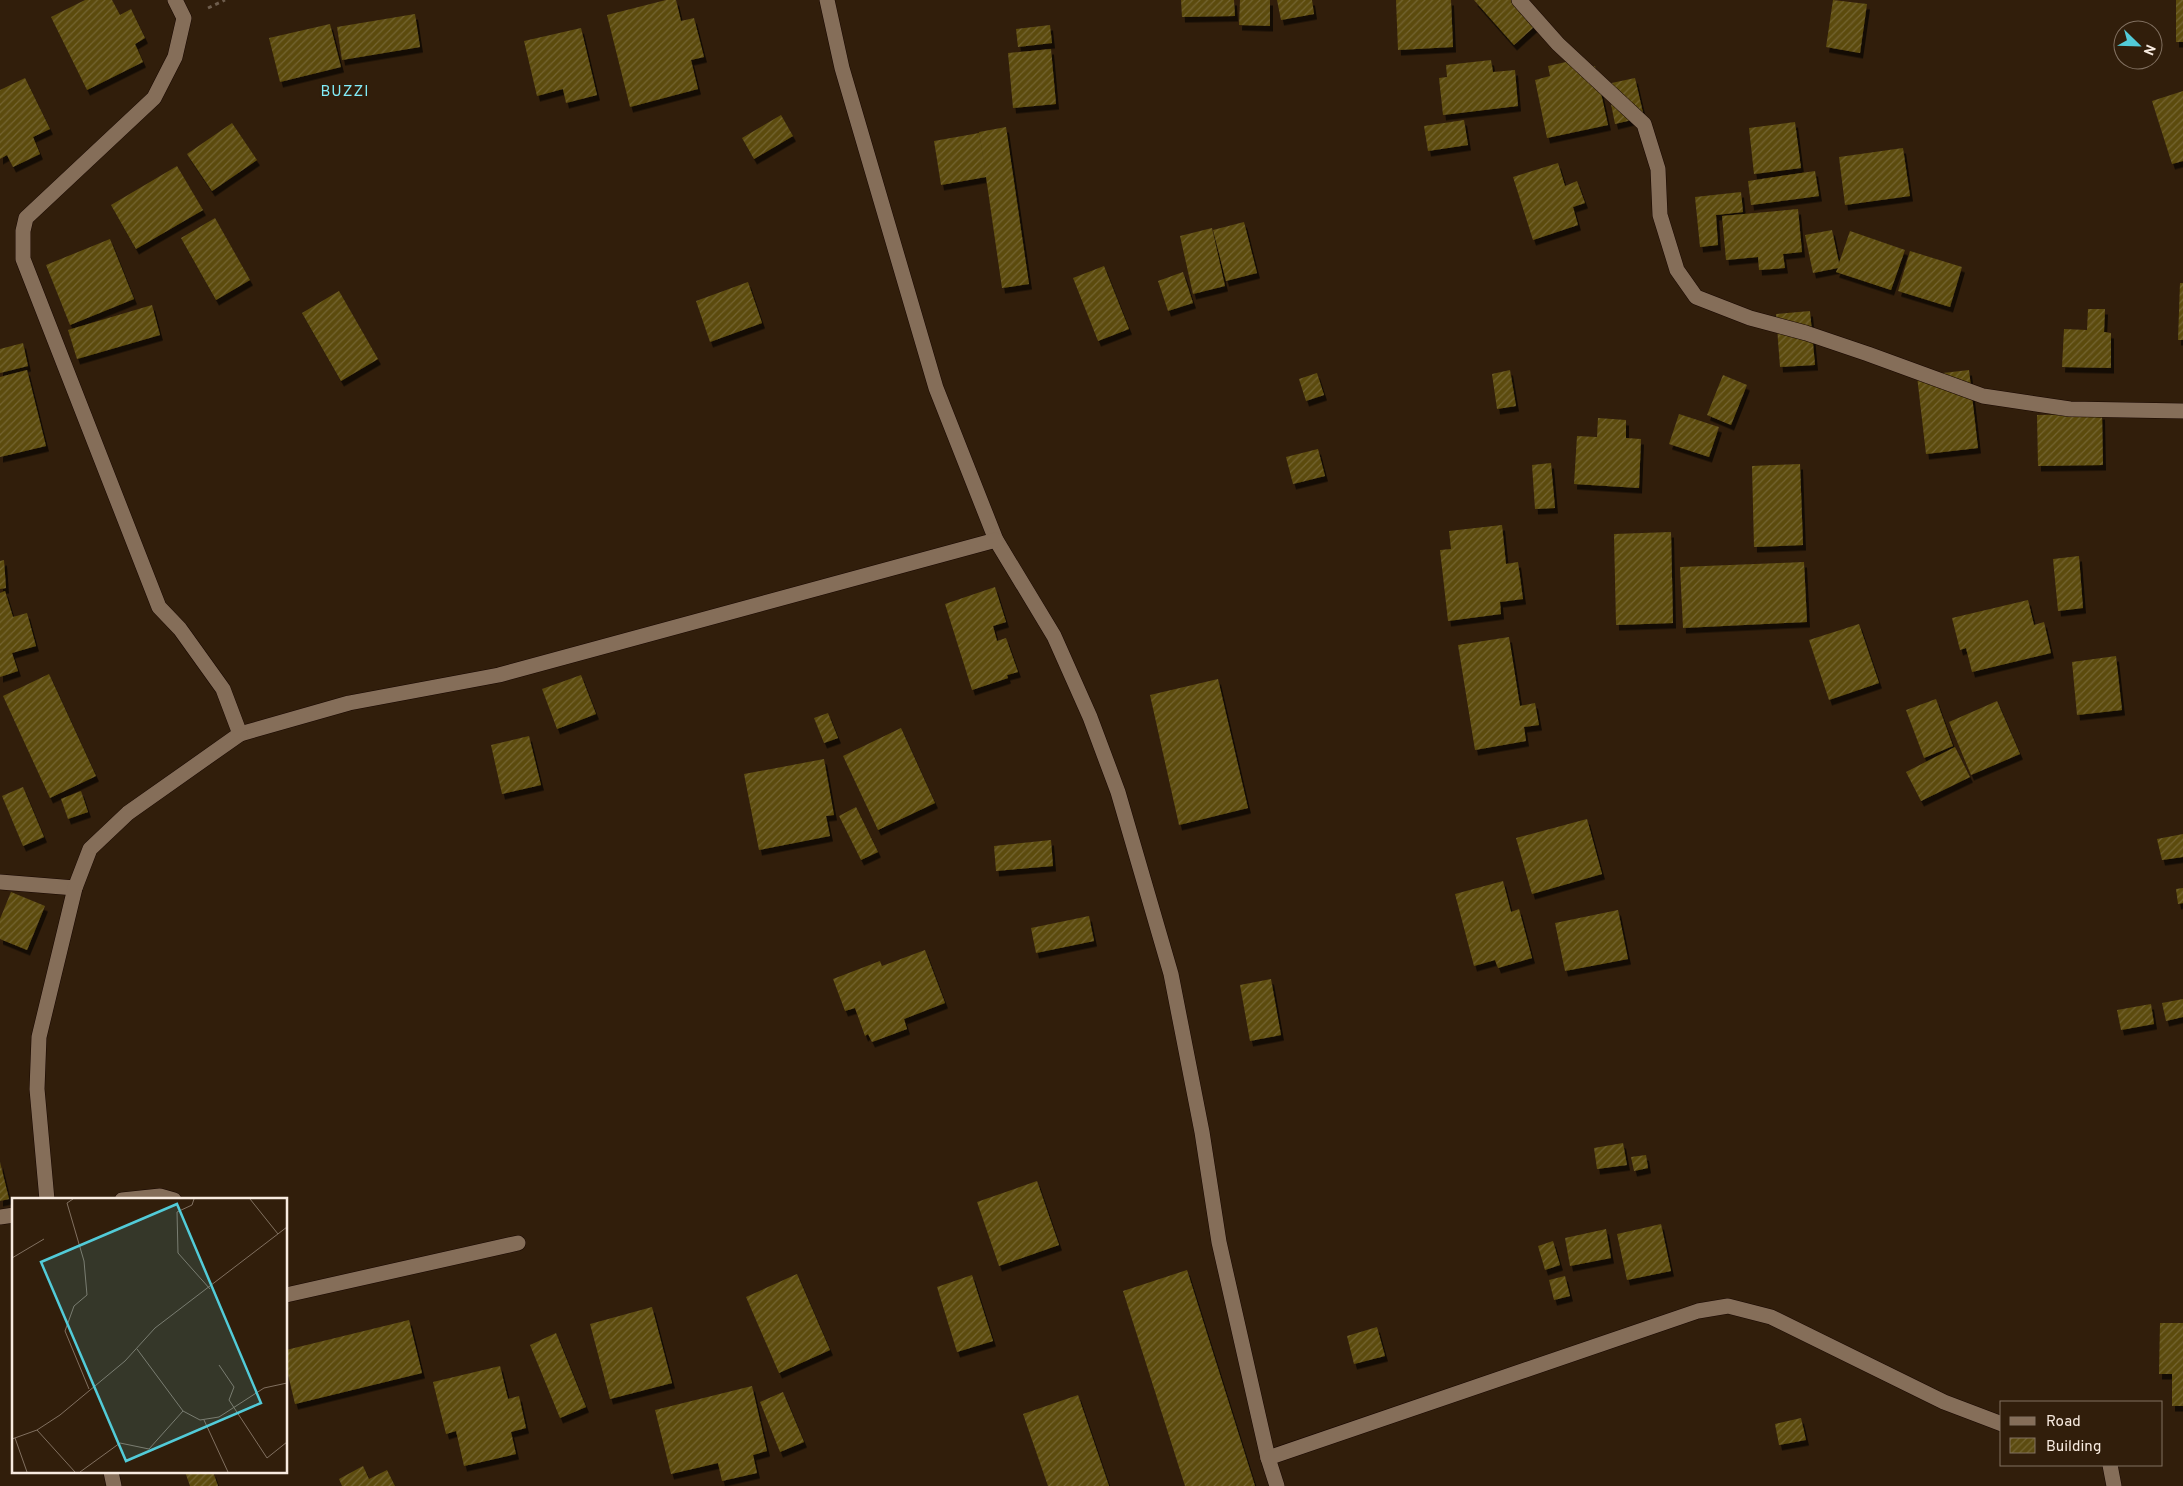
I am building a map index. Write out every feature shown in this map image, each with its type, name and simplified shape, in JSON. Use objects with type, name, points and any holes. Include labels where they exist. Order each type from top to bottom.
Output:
[{"type":"street","points":[[175,0],[184,18],[175,57],[154,98],[26,218],[23,231],[22,259],[159,607],[180,629],[223,689],[240,734]]},
{"type":"street","points":[[827,0],[842,68],[936,388],[996,540],[1054,636],[1090,717],[1124,811],[1171,974],[1202,1132],[1219,1242],[1268,1458],[1277,1486]]},
{"type":"street","points":[[1519,0],[1558,44],[1644,124],[1658,169],[1660,215],[1676,270],[1696,297],[1750,318],[1806,333],[1983,396],[2070,409],[2183,412]]},
{"type":"street","points":[[47,1198],[37,1089],[39,1038],[75,888],[90,849],[128,812],[240,734],[349,703],[499,675],[996,540]]},
{"type":"street","points":[[0,882],[75,888]]},
{"type":"street","points":[[141,1198],[160,1196],[167,1198]]},
{"type":"street","points":[[288,1296],[518,1244]]},
{"type":"street","points":[[1268,1458],[1698,1311],[1728,1306],[1771,1317],[1944,1402],[2000,1423]]},
{"type":"street","points":[[2110,1466],[2114,1486]]},
{"type":"building","points":[[85,0],[112,0],[120,15],[131,9],[145,38],[135,44],[143,62],[87,90],[51,17]]},
{"type":"building","points":[[666,0],[676,0],[681,21],[694,18],[704,57],[691,60],[698,89],[630,107],[607,15]]},
{"type":"building","points":[[1181,0],[1234,0],[1235,16],[1182,17]]},
{"type":"building","points":[[1240,0],[1270,0],[1270,26],[1239,25]]},
{"type":"building","points":[[1277,0],[1312,0],[1314,14],[1281,20]]},
{"type":"building","points":[[1396,0],[1451,0],[1453,47],[1398,50]]},
{"type":"building","points":[[1474,0],[1512,0],[1535,26],[1514,45]]},
{"type":"building","points":[[1833,0],[1867,4],[1860,53],[1826,47]]},
{"type":"building","points":[[2176,0],[2183,0],[2183,42],[2176,42]]},
{"type":"building","points":[[415,14],[420,47],[342,60],[337,27]]},
{"type":"building","points":[[330,24],[341,67],[280,82],[269,38]]},
{"type":"building","points":[[1050,25],[1052,43],[1018,47],[1016,29]]},
{"type":"building","points":[[581,28],[597,95],[566,103],[563,89],[537,96],[524,41]]},
{"type":"building","points":[[1051,49],[1056,104],[1013,108],[1008,53]]},
{"type":"building","points":[[1491,60],[1493,72],[1515,70],[1518,106],[1443,115],[1439,78],[1447,77],[1446,65]]},
{"type":"building","points":[[1575,60],[1577,70],[1595,66],[1608,125],[1547,138],[1535,80],[1550,76],[1548,66]]},
{"type":"building","points":[[25,78],[50,129],[33,137],[40,154],[13,167],[7,155],[0,159],[0,90]]},
{"type":"building","points":[[1635,78],[1644,117],[1615,124],[1607,84]]},
{"type":"building","points":[[2183,91],[2183,161],[2172,164],[2152,101]]},
{"type":"building","points":[[781,115],[793,136],[754,159],[742,138]]},
{"type":"building","points":[[1464,120],[1468,145],[1428,151],[1424,126]]},
{"type":"building","points":[[1795,122],[1801,168],[1754,174],[1749,128]]},
{"type":"building","points":[[232,123],[257,160],[212,191],[187,154]]},
{"type":"building","points":[[1006,127],[1029,284],[1002,288],[986,177],[941,185],[934,141],[979,133],[986,174],[979,132]]},
{"type":"building","points":[[1903,148],[1910,196],[1845,205],[1839,157]]},
{"type":"building","points":[[1558,163],[1565,186],[1577,181],[1585,203],[1573,207],[1578,225],[1533,240],[1513,177]]},
{"type":"building","points":[[177,166],[203,210],[136,249],[111,205]]},
{"type":"building","points":[[1815,171],[1819,196],[1751,205],[1748,181]]},
{"type":"building","points":[[1741,192],[1743,212],[1716,215],[1718,245],[1700,247],[1695,197]]},
{"type":"building","points":[[1798,209],[1802,252],[1783,254],[1785,268],[1759,270],[1758,257],[1726,260],[1722,216]]},
{"type":"building","points":[[215,218],[250,280],[216,300],[181,238]]},
{"type":"building","points":[[1244,222],[1257,273],[1226,281],[1213,230]]},
{"type":"building","points":[[1212,228],[1225,286],[1193,294],[1180,236]]},
{"type":"building","points":[[1832,230],[1839,263],[1850,231],[1905,250],[1891,290],[1836,272],[1838,268],[1813,273],[1805,235]]},
{"type":"building","points":[[110,239],[134,299],[70,325],[46,265]]},
{"type":"building","points":[[1910,251],[1962,267],[1950,307],[1898,291]]},
{"type":"building","points":[[1104,266],[1129,329],[1098,341],[1073,278]]},
{"type":"building","points":[[1183,272],[1193,303],[1168,311],[1158,281]]},
{"type":"building","points":[[748,282],[762,323],[710,342],[696,301]]},
{"type":"building","points":[[2180,283],[2183,283],[2183,340],[2178,340]]},
{"type":"building","points":[[339,291],[378,359],[341,381],[302,313]]},
{"type":"building","points":[[152,305],[160,335],[77,359],[68,330]]},
{"type":"building","points":[[2088,309],[2105,309],[2104,332],[2111,333],[2111,368],[2062,367],[2064,329],[2087,330]]},
{"type":"building","points":[[1810,311],[1815,365],[1780,367],[1776,314]]},
{"type":"building","points":[[23,343],[28,366],[0,373],[0,349]]},
{"type":"building","points":[[27,370],[46,446],[0,457],[0,377]]},
{"type":"building","points":[[1510,370],[1516,406],[1497,409],[1492,374]]},
{"type":"building","points":[[1969,370],[1978,448],[1926,454],[1917,376]]},
{"type":"building","points":[[1317,373],[1324,395],[1306,401],[1299,379]]},
{"type":"building","points":[[1723,375],[1747,385],[1731,425],[1707,415]]},
{"type":"building","points":[[1679,414],[1719,427],[1709,457],[1669,444]]},
{"type":"building","points":[[2102,414],[2103,465],[2038,466],[2037,415]]},
{"type":"building","points":[[1598,418],[1626,420],[1626,438],[1641,439],[1639,488],[1574,484],[1577,436],[1597,437]]},
{"type":"building","points":[[1318,449],[1325,476],[1293,484],[1286,457]]},
{"type":"building","points":[[1551,463],[1555,508],[1535,509],[1532,465]]},
{"type":"building","points":[[1800,464],[1803,545],[1754,547],[1752,466]]},
{"type":"building","points":[[1502,525],[1506,564],[1518,562],[1523,599],[1500,602],[1501,614],[1448,621],[1440,550],[1451,549],[1449,531]]},
{"type":"building","points":[[1671,532],[1673,623],[1616,625],[1614,534]]},
{"type":"building","points":[[2079,556],[2083,608],[2058,611],[2053,559]]},
{"type":"building","points":[[4,560],[6,588],[0,589],[0,561]]},
{"type":"building","points":[[1804,562],[1807,622],[1683,628],[1680,567]]},
{"type":"building","points":[[995,587],[1006,622],[993,626],[997,641],[1006,638],[1018,672],[1007,675],[1008,678],[972,690],[945,604]]},
{"type":"building","points":[[5,591],[13,617],[27,613],[36,646],[12,653],[18,671],[0,677],[0,593]]},
{"type":"building","points":[[2028,600],[2034,625],[2044,622],[2051,653],[1972,672],[1966,648],[1960,650],[1952,618]]},
{"type":"building","points":[[1859,624],[1879,683],[1829,700],[1809,640]]},
{"type":"building","points":[[1509,637],[1520,706],[1535,703],[1539,725],[1524,727],[1526,741],[1475,750],[1458,645]]},
{"type":"building","points":[[2116,656],[2122,710],[2077,715],[2072,662]]},
{"type":"building","points":[[49,674],[96,776],[50,798],[3,696]]},
{"type":"building","points":[[581,675],[596,714],[557,729],[542,689]]},
{"type":"building","points":[[1218,679],[1248,808],[1179,825],[1150,695]]},
{"type":"building","points":[[1936,699],[1953,746],[1924,758],[1906,710]]},
{"type":"building","points":[[1997,701],[2020,754],[1971,775],[1949,722]]},
{"type":"building","points":[[828,713],[838,738],[824,743],[814,718]]},
{"type":"building","points":[[901,728],[935,803],[878,830],[843,756]]},
{"type":"building","points":[[529,736],[541,785],[502,794],[491,745]]},
{"type":"building","points":[[1955,747],[1970,777],[1921,801],[1906,772]]},
{"type":"building","points":[[824,759],[834,815],[826,816],[830,836],[759,850],[744,774]]},
{"type":"building","points":[[23,787],[44,837],[23,846],[2,796]]},
{"type":"building","points":[[81,791],[88,812],[68,819],[61,799]]},
{"type":"building","points":[[856,807],[878,852],[861,860],[839,816]]},
{"type":"building","points":[[1587,819],[1602,874],[1532,894],[1516,838]]},
{"type":"building","points":[[2183,834],[2183,857],[2162,860],[2157,839]]},
{"type":"building","points":[[1051,840],[1053,866],[996,871],[994,846]]},
{"type":"building","points":[[1503,881],[1511,912],[1519,909],[1532,958],[1498,968],[1495,960],[1474,966],[1455,894]]},
{"type":"building","points":[[2183,888],[2183,903],[2178,904],[2176,889]]},
{"type":"building","points":[[11,892],[45,906],[27,950],[0,939],[0,919]]},
{"type":"building","points":[[1618,910],[1628,959],[1565,971],[1555,923]]},
{"type":"building","points":[[1089,916],[1094,941],[1036,953],[1031,928]]},
{"type":"building","points":[[925,950],[945,1003],[904,1019],[907,1029],[872,1042],[868,1034],[865,1036],[855,1008],[845,1011],[833,979],[880,961],[882,966]]},
{"type":"building","points":[[1271,979],[1281,1035],[1250,1041],[1240,985]]},
{"type":"building","points":[[2183,999],[2183,1017],[2166,1021],[2162,1003]]},
{"type":"building","points":[[2151,1004],[2154,1024],[2121,1030],[2117,1010]]},
{"type":"building","points":[[1623,1143],[1627,1165],[1597,1169],[1594,1148]]},
{"type":"building","points":[[1646,1155],[1648,1168],[1634,1171],[1631,1157]]},
{"type":"building","points":[[0,1162],[9,1199],[0,1201]]},
{"type":"building","points":[[1037,1181],[1059,1245],[999,1266],[977,1202]]},
{"type":"building","points":[[1661,1224],[1671,1271],[1627,1280],[1617,1234]]},
{"type":"building","points":[[1606,1229],[1611,1258],[1570,1266],[1565,1238]]},
{"type":"building","points":[[1553,1241],[1560,1265],[1545,1270],[1538,1246]]},
{"type":"building","points":[[1187,1270],[1255,1486],[1185,1486],[1123,1291]]},
{"type":"building","points":[[797,1274],[830,1350],[779,1373],[746,1297]]},
{"type":"building","points":[[972,1275],[993,1341],[957,1352],[937,1287]]},
{"type":"building","points":[[1565,1276],[1570,1296],[1554,1300],[1549,1280]]},
{"type":"building","points":[[652,1307],[672,1383],[610,1399],[590,1324]]},
{"type":"building","points":[[409,1320],[422,1373],[295,1404],[288,1374],[288,1350]]},
{"type":"building","points":[[2160,1323],[2183,1323],[2183,1406],[2172,1406],[2172,1374],[2159,1374]]},
{"type":"building","points":[[1377,1327],[1385,1356],[1354,1364],[1347,1336]]},
{"type":"building","points":[[556,1333],[586,1407],[560,1418],[530,1345]]},
{"type":"building","points":[[500,1366],[508,1399],[519,1396],[526,1428],[511,1432],[516,1454],[464,1466],[456,1431],[446,1434],[433,1382]]},
{"type":"building","points":[[752,1386],[767,1451],[753,1455],[757,1473],[722,1481],[718,1463],[671,1474],[655,1410]]},
{"type":"building","points":[[783,1392],[804,1442],[780,1452],[760,1402]]},
{"type":"building","points":[[1078,1395],[1109,1486],[1048,1486],[1023,1414]]},
{"type":"building","points":[[1801,1418],[1806,1440],[1779,1445],[1775,1424]]},
{"type":"building","points":[[363,1466],[369,1479],[387,1470],[395,1486],[342,1486],[339,1479]]},
{"type":"building","points":[[186,1474],[214,1474],[218,1486],[190,1486]]},
{"type":"district","name":"BUZZI","points":[[345,91]]}]
